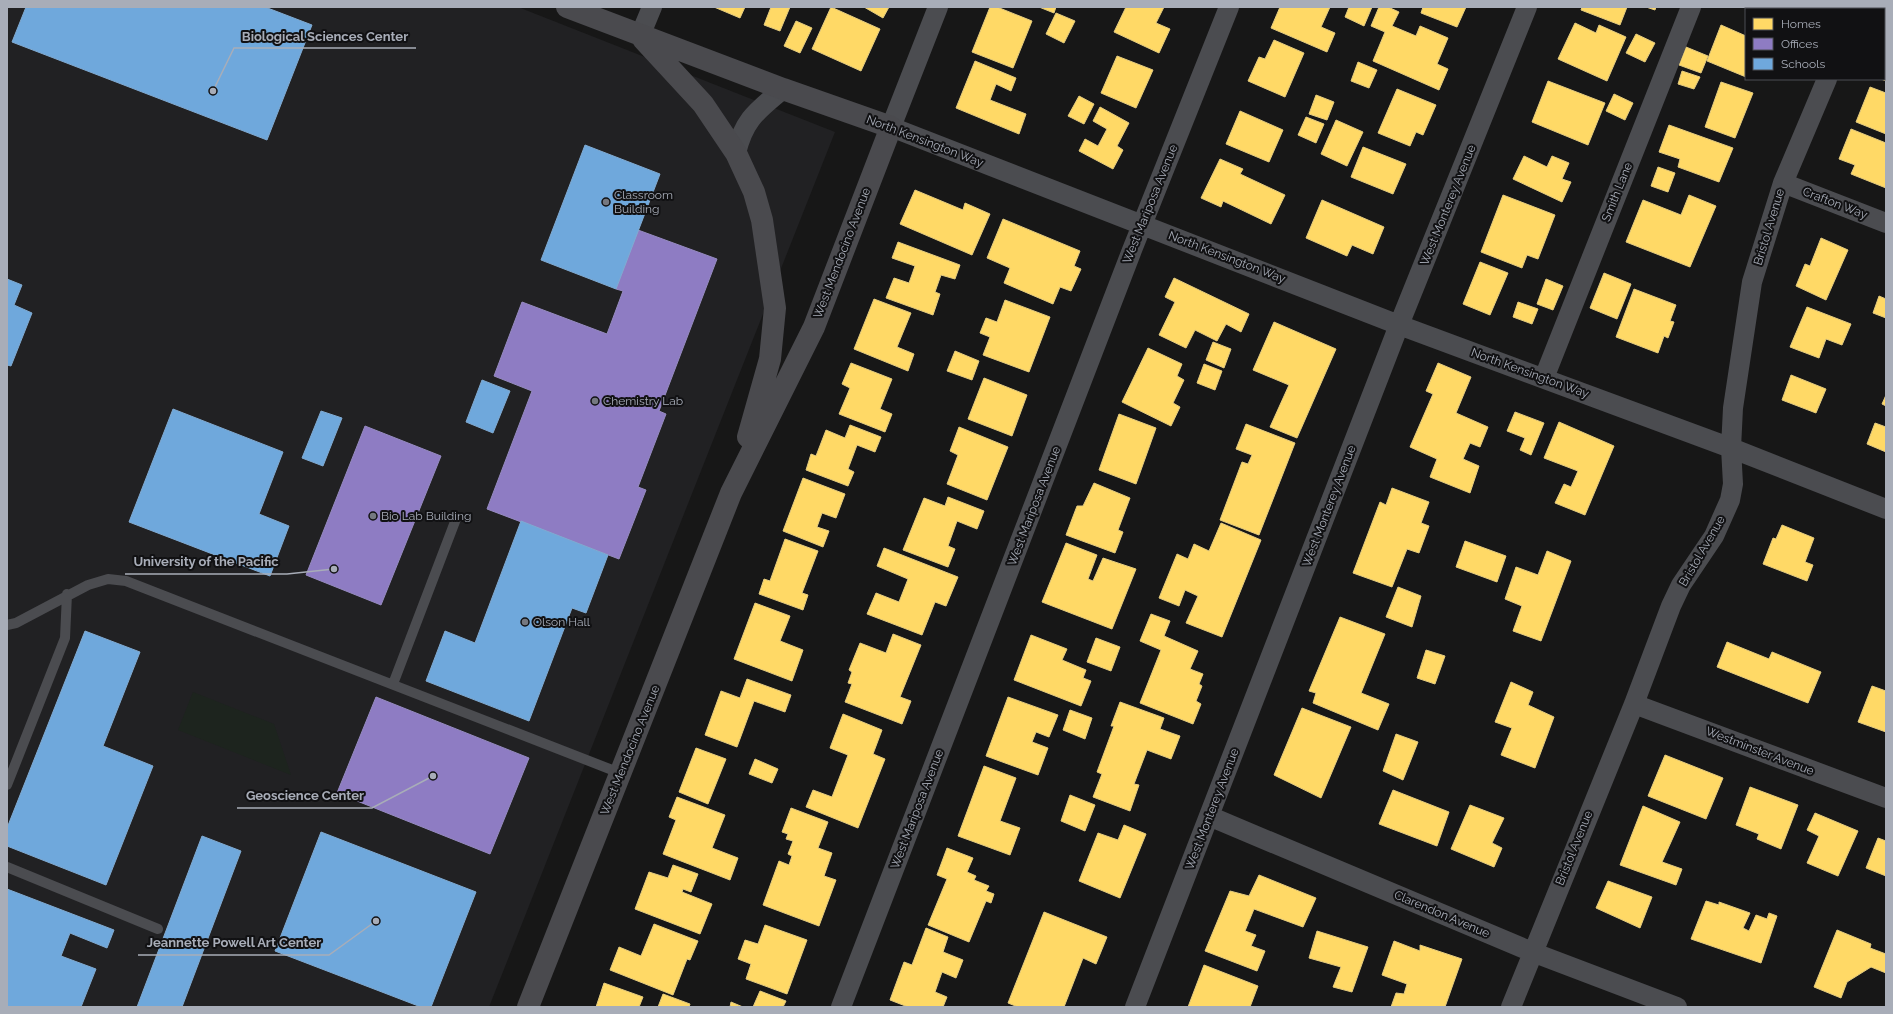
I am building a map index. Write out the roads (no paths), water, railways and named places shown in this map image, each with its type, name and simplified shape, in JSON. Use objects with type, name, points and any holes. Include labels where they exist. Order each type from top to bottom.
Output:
[{"type":"street","name":"North Kensington Way","points":[[567,7],[640,36],[783,89],[891,127],[1399,325],[1731,448],[1886,510]]},
{"type":"street","points":[[640,36],[652,7]]},
{"type":"street","name":"West Mendocino Avenue","points":[[528,1007],[731,493],[814,327],[938,7]]},
{"type":"street","name":"West Mariposa Avenue","points":[[841,1007],[1142,224],[1229,7]]},
{"type":"street","name":"West Monterey Avenue","points":[[1135,1007],[1399,325],[1527,7]]},
{"type":"street","name":"Smith Lane","points":[[1544,378],[1691,7]]},
{"type":"street","name":"West Mendocino Avenue","points":[[640,36],[703,104],[736,153],[754,192],[762,220],[775,308],[770,359],[731,493]]},
{"type":"street","name":"Bristol Avenue","points":[[1511,1007],[1681,585],[1714,536],[1730,500],[1733,484],[1731,448],[1733,408],[1752,282],[1783,183],[1827,80]]},
{"type":"street","points":[[736,153],[744,129],[753,114],[783,89]]},
{"type":"street","name":"Crafton Way","points":[[1783,183],[1886,223]]},
{"type":"street","name":"Westminster Avenue","points":[[1634,704],[1886,798]]},
{"type":"street","name":"Clarendon Avenue","points":[[1210,816],[1532,952],[1677,1007]]},
{"type":"lane","points":[[392,684],[456,519]]},
{"type":"lane","points":[[7,625],[16,623],[42,610],[67,594],[88,584],[108,579],[126,581],[620,774]]},
{"type":"lane","points":[[7,785],[65,638],[67,594]]},
{"type":"lane","points":[[7,867],[158,929]]},
{"type":"place","name":"Biological Sciences Center","points":[[213,91]]},
{"type":"place","name":"Classroom Building","points":[[606,202]]},
{"type":"place","name":"Chemistry Lab","points":[[595,401]]},
{"type":"place","name":"Bio Lab Building","points":[[373,516]]},
{"type":"place","name":"University of the Pacific","points":[[334,569]]},
{"type":"place","name":"Olson Hall","points":[[525,622]]},
{"type":"place","name":"Geoscience Center","points":[[433,776]]},
{"type":"place","name":"Jeannette Powell Art Center","points":[[376,921]]}]
